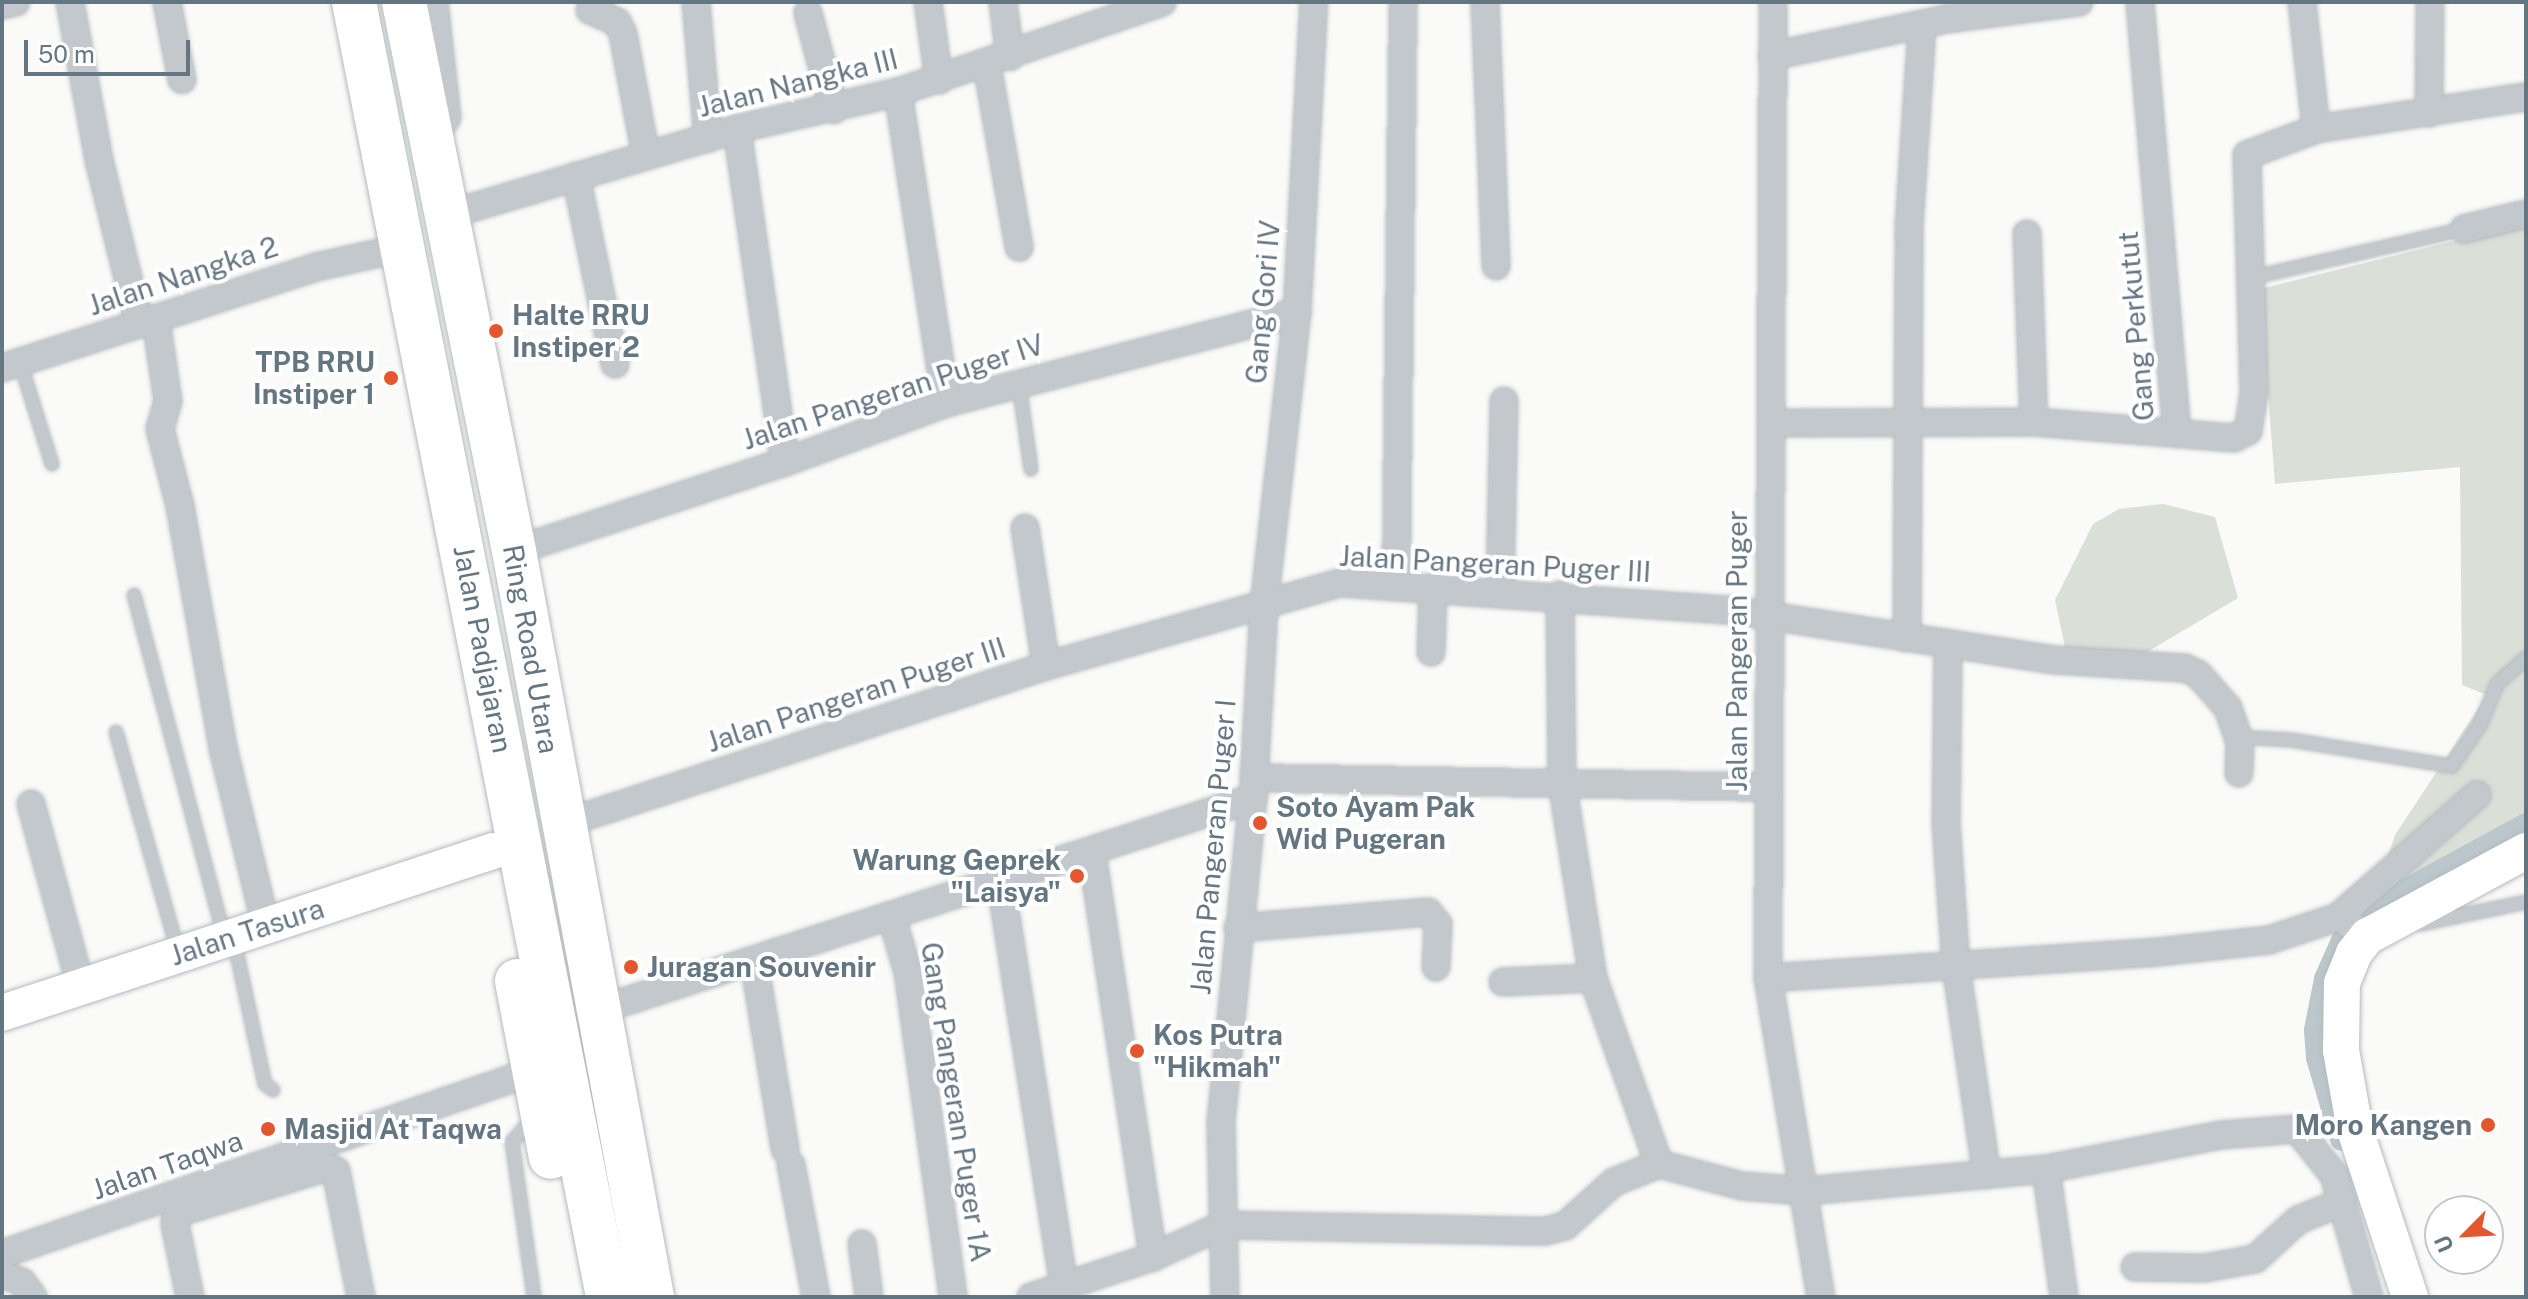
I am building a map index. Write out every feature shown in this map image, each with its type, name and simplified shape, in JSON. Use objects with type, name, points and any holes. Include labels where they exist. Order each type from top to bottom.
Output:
[{"type":"highway","points":[[334,2],[384,252],[493,851],[528,953],[538,1090],[579,1297]]},
{"type":"highway","name":"Jalan Padjajaran","points":[[354,2],[528,953],[608,1297]]},
{"type":"highway","name":"Jalan Padjajaran","points":[[383,2],[469,393],[635,1297]]},
{"type":"highway","name":"Ring Road Utara","points":[[404,2],[447,215],[469,393],[514,551],[562,824],[652,1297]]},
{"type":"street","points":[[2,5],[16,2]]},
{"type":"street","points":[[70,2],[99,160],[148,321],[168,401],[160,429],[180,506],[223,748],[242,934]]},
{"type":"street","points":[[167,2],[182,80]]},
{"type":"street","points":[[432,131],[447,117],[434,2]]},
{"type":"street","points":[[696,2],[708,138]]},
{"type":"street","points":[[928,2],[939,80]]},
{"type":"street","points":[[1003,2],[999,61],[1019,247]]},
{"type":"street","name":"Jalan Nangka III","points":[[447,215],[737,129],[834,110],[939,80],[1162,2]]},
{"type":"street","name":"Gang Gori IV","points":[[1264,606],[1297,312],[1314,2]]},
{"type":"street","points":[[1396,586],[1403,2]]},
{"type":"street","points":[[1485,2],[1496,266]]},
{"type":"street","name":"Jalan Pangeran Puger","points":[[1773,2],[1772,423],[1766,615],[1768,978],[1821,1297]]},
{"type":"street","points":[[1772,56],[2025,6],[2079,2]]},
{"type":"street","name":"Gang Perkutut","points":[[1772,423],[2034,422],[2177,433],[2140,2]]},
{"type":"street","points":[[2302,2],[2316,129]]},
{"type":"street","points":[[2429,113],[2430,2]]},
{"type":"street","points":[[590,10],[617,22],[623,34],[646,156]]},
{"type":"street","points":[[808,13],[834,110]]},
{"type":"street","points":[[1907,638],[1909,227],[1922,25]]},
{"type":"street","points":[[898,92],[946,403]]},
{"type":"street","points":[[2177,433],[2234,438],[2248,431],[2254,393],[2247,279],[2247,155],[2316,129],[2526,97]]},
{"type":"street","points":[[737,129],[785,462]]},
{"type":"street","points":[[576,176],[615,364]]},
{"type":"street","points":[[2464,229],[2526,214]]},
{"type":"street","points":[[2027,234],[2034,422]]},
{"type":"street","name":"Jalan Nangka 2","points":[[11,365],[316,267],[384,252]]},
{"type":"street","name":"Jalan Pangeran Puger IV","points":[[514,551],[785,462],[946,403],[1019,381],[1297,312]]},
{"type":"street","points":[[1500,591],[1504,401]]},
{"type":"street","points":[[1025,528],[1046,666]]},
{"type":"street","name":"Jalan Pangeran Puger III","points":[[562,824],[1046,666],[1340,583],[1560,595],[1766,615],[2055,660],[2185,668],[2198,674],[2228,708],[2238,737],[2239,773]]},
{"type":"street","points":[[1431,652],[1433,587]]},
{"type":"street","points":[[1560,595],[1562,782],[1593,978],[1659,1164]]},
{"type":"street","name":"Jalan Pangeran Puger I","points":[[1225,1297],[1221,1122],[1254,788],[1264,606]]},
{"type":"street","points":[[1948,644],[1946,823],[1956,966],[1987,1175]]},
{"type":"street","points":[[599,1010],[1001,884],[1092,853],[1254,788],[1562,782],[1767,787]]},
{"type":"street","points":[[2369,1297],[2342,1202],[2350,1170],[2341,1051],[2342,983],[2350,960],[2353,926],[2477,795]]},
{"type":"street","points":[[31,804],[81,987]]},
{"type":"street","name":"Jalan Tasura","points":[[2,1013],[493,851]]},
{"type":"street","points":[[1768,978],[2269,940],[2353,926],[2526,851]]},
{"type":"street","points":[[1092,853],[1153,1257]]},
{"type":"street","points":[[1001,884],[1064,1286]]},
{"type":"street","points":[[1238,928],[1428,912],[1438,924],[1436,967]]},
{"type":"street","name":"Gang Pangeran Puger 1A","points":[[892,918],[908,972],[953,1297]]},
{"type":"street","points":[[754,961],[816,1297]]},
{"type":"street","points":[[1503,982],[1593,978]]},
{"type":"street","name":"Jalan Taqwa","points":[[2,1254],[538,1090]]},
{"type":"street","points":[[1031,1297],[1153,1257],[1223,1225],[1545,1231],[1565,1226],[1614,1182],[1659,1164],[1742,1186],[1805,1191],[2046,1169],[2221,1135],[2297,1129],[2350,1170],[2410,1297]]},
{"type":"street","points":[[190,1297],[175,1224],[177,1213],[327,1167],[336,1171],[361,1297]]},
{"type":"street","points":[[2046,1169],[2064,1297]]},
{"type":"street","points":[[2135,1267],[2205,1268],[2255,1259],[2298,1220],[2342,1202]]},
{"type":"street","points":[[862,1244],[869,1297]]},
{"type":"street","points":[[2,1274],[22,1282],[33,1297]]},
{"type":"lane","points":[[2247,279],[2464,229]]},
{"type":"lane","points":[[11,365],[52,464]]},
{"type":"lane","points":[[1019,381],[1031,469]]},
{"type":"lane","points":[[134,595],[242,934],[265,1084],[273,1090]]},
{"type":"lane","points":[[2238,737],[2452,766],[2480,725],[2497,684],[2526,658]]},
{"type":"lane","points":[[116,732],[179,954]]},
{"type":"lane","points":[[2353,926],[2526,902]]},
{"type":"lane","points":[[534,1297],[512,1142],[538,1090]]},
{"type":"shaded area","points":[[2526,223],[2526,816],[2373,901],[2395,835],[2487,695],[2462,685],[2460,467],[2275,484],[2260,289]]},
{"type":"shaded area","points":[[2163,504],[2215,517],[2238,598],[2137,658],[2066,652],[2055,600],[2093,524],[2119,509]]},
{"type":"waterway","points":[[2342,1139],[2318,1058],[2316,1030],[2326,979],[2346,934],[2363,914],[2526,825]]},
{"type":"place","name":"Halte RRU Instiper 2","points":[[496,331]]},
{"type":"place","name":"TPB RRU Instiper 1","points":[[391,378]]},
{"type":"place","name":"Soto Ayam Pak Wid Pugeran","points":[[1260,823]]},
{"type":"place","name":"Warung Geprek \"Laisya\"","points":[[1077,876]]},
{"type":"place","name":"Juragan Souvenir","points":[[631,967]]},
{"type":"place","name":"Kos Putra \"Hikmah\"","points":[[1137,1051]]},
{"type":"place","name":"Moro Kangen","points":[[2488,1125]]},
{"type":"place","name":"Masjid At Taqwa","points":[[268,1129]]}]
